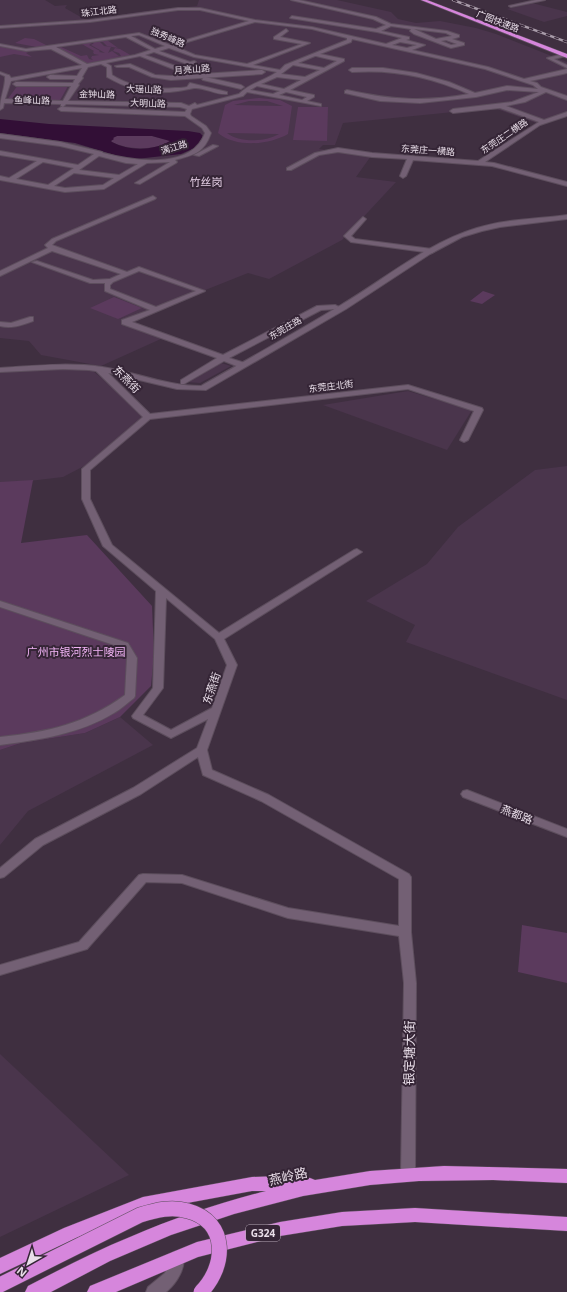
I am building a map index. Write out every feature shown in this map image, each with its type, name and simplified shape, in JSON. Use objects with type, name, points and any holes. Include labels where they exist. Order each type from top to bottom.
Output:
[{"type":"highway","name":"广园快速路","points":[[423,0],[565,55]]},
{"type":"highway","points":[[440,0],[446,2]]},
{"type":"highway","name":"广园快速路","points":[[527,34],[567,50]]},
{"type":"highway","name":"燕岭路","points":[[34,1292],[104,1256],[168,1230],[228,1209],[320,1186],[370,1178],[408,1175],[494,1173],[567,1176]]},
{"type":"highway","points":[[0,1266],[70,1233],[143,1204],[252,1184],[281,1183],[320,1186]]},
{"type":"highway","points":[[0,1285],[140,1214],[155,1210],[168,1209],[183,1210],[197,1214],[207,1221],[219,1240],[221,1254],[219,1266],[214,1278],[201,1292]]},
{"type":"highway","name":"G324","points":[[96,1292],[197,1250],[280,1229],[342,1219],[415,1215],[567,1224]]},
{"type":"street","points":[[293,0],[374,18],[390,25],[447,32],[457,36],[435,41]]},
{"type":"street","points":[[302,3],[309,0],[375,13],[390,25]]},
{"type":"street","points":[[511,6],[543,0]]},
{"type":"street","points":[[302,3],[308,9]]},
{"type":"street","name":"珠江北路","points":[[0,27],[90,21],[201,6],[255,21],[264,22]]},
{"type":"street","points":[[264,22],[292,18],[302,14]]},
{"type":"street","points":[[292,18],[377,31],[407,38],[387,45]]},
{"type":"street","points":[[8,80],[140,55],[255,21]]},
{"type":"street","points":[[264,22],[312,28],[349,41]]},
{"type":"street","points":[[187,114],[190,108],[225,93],[243,88],[277,73],[283,72],[286,68],[293,64],[390,25]]},
{"type":"street","points":[[409,28],[415,32],[451,47],[462,44],[424,30],[415,32]]},
{"type":"street","points":[[249,65],[308,43],[276,38],[286,30]]},
{"type":"street","name":"独秀峰路","points":[[0,45],[26,50],[139,34],[170,47],[201,57],[249,65],[277,73]]},
{"type":"street","points":[[369,34],[423,45],[407,50]]},
{"type":"street","points":[[125,35],[156,51],[191,64]]},
{"type":"street","points":[[358,38],[486,68],[535,84],[544,92],[531,98],[498,106],[453,112]]},
{"type":"street","points":[[52,47],[86,65]]},
{"type":"street","points":[[140,55],[181,70],[201,57]]},
{"type":"street","points":[[274,96],[342,60],[316,55]]},
{"type":"street","points":[[565,55],[549,58],[567,67]]},
{"type":"street","points":[[305,59],[334,64]]},
{"type":"street","points":[[221,67],[228,62]]},
{"type":"street","points":[[102,63],[109,66],[109,76],[121,84],[141,89],[181,91],[195,86]]},
{"type":"street","points":[[293,64],[324,69]]},
{"type":"street","name":"鱼峰山路","points":[[0,107],[61,109],[80,78],[86,65]]},
{"type":"street","name":"月亮山路","points":[[109,66],[130,65],[154,76],[169,78],[224,74],[277,73]]},
{"type":"street","points":[[286,68],[292,70]]},
{"type":"street","points":[[228,69],[248,73]]},
{"type":"street","points":[[352,70],[370,69],[418,75],[454,84],[476,94]]},
{"type":"street","points":[[523,80],[567,71]]},
{"type":"street","points":[[0,73],[8,80],[76,85]]},
{"type":"street","points":[[256,82],[265,80],[277,73],[305,79]]},
{"type":"street","points":[[308,73],[316,74]]},
{"type":"street","points":[[224,74],[312,96],[302,102]]},
{"type":"street","points":[[32,76],[80,78]]},
{"type":"street","points":[[196,77],[274,96],[319,105]]},
{"type":"street","points":[[166,90],[169,89],[163,86],[169,78],[225,93]]},
{"type":"street","points":[[0,107],[8,80]]},
{"type":"street","points":[[265,80],[280,83]]},
{"type":"street","points":[[287,84],[294,85]]},
{"type":"street","points":[[190,108],[241,95],[243,88]]},
{"type":"street","points":[[347,92],[380,99],[420,101],[449,99],[507,88],[541,89],[567,98]]},
{"type":"street","points":[[70,95],[77,95]]},
{"type":"street","points":[[181,105],[186,98]]},
{"type":"street","name":"金钟山路","points":[[2,99],[181,105],[190,108]]},
{"type":"street","points":[[498,106],[541,123]]},
{"type":"street","name":"大明山路","points":[[61,109],[187,114]]},
{"type":"street","name":"漓江路","points":[[0,136],[60,144],[100,153],[126,161],[167,161],[190,154],[204,144],[208,133],[206,128],[189,117],[187,114]]},
{"type":"street","name":"东莞庄二横路","points":[[479,163],[541,123],[567,114]]},
{"type":"street","points":[[138,183],[171,163],[193,157],[215,146]]},
{"type":"street","name":"东莞庄一横路","points":[[289,169],[317,154],[338,150],[372,155],[492,164],[566,184]]},
{"type":"street","points":[[0,153],[80,167]]},
{"type":"street","points":[[49,187],[100,153]]},
{"type":"street","points":[[403,176],[412,157]]},
{"type":"street","points":[[10,180],[43,160]]},
{"type":"street","points":[[0,178],[66,190],[104,187],[145,162]]},
{"type":"street","points":[[74,171],[120,177]]},
{"type":"street","points":[[557,190],[566,184]]},
{"type":"street","points":[[127,274],[52,248],[48,245],[54,240],[152,198]]},
{"type":"street","name":"东莞庄路","points":[[0,370],[72,368],[100,369],[195,389],[208,386],[350,303],[432,251],[460,236],[480,229],[510,223],[567,217]]},
{"type":"street","points":[[363,219],[347,236],[353,241],[432,251]]},
{"type":"street","points":[[0,274],[52,248]]},
{"type":"street","points":[[35,262],[92,282],[111,281],[139,269],[202,291],[125,322],[242,365]]},
{"type":"street","points":[[111,281],[107,285],[107,290],[157,310]]},
{"type":"street","points":[[184,382],[224,358],[320,308],[335,307]]},
{"type":"street","points":[[0,324],[5,326],[17,324],[30,319]]},
{"type":"street","name":"东燕街","points":[[100,369],[148,418],[86,469],[86,499],[108,546],[219,638],[232,665],[202,750]]},
{"type":"street","name":"东莞庄北街","points":[[148,418],[408,388],[480,410],[464,440]]},
{"type":"street","points":[[219,638],[357,552]]},
{"type":"street","points":[[161,589],[158,688],[136,716],[171,734],[216,710]]},
{"type":"street","points":[[0,604],[124,645],[132,658],[130,696],[110,711],[87,722],[40,736],[0,740]]},
{"type":"street","points":[[0,874],[39,842],[137,791],[202,750],[207,772],[265,798],[405,877],[405,932],[288,913],[182,879],[143,878],[83,946],[0,970]]},
{"type":"street","name":"燕都路","points":[[467,794],[567,833]]},
{"type":"street","name":"银定塘大街","points":[[405,932],[410,983],[408,1175]]},
{"type":"street","points":[[154,1292],[168,1282],[174,1274],[177,1258]]},
{"type":"shaded area","points":[[0,0],[45,0],[55,6],[67,5],[65,8],[86,20],[145,11],[197,6],[199,0],[337,0],[391,12],[398,19],[416,23],[440,21],[476,28],[496,34],[567,62],[567,117],[539,124],[494,108],[343,123],[335,145],[323,145],[319,149],[371,156],[356,177],[396,182],[342,240],[269,279],[248,273],[125,322],[163,338],[101,366],[41,355],[29,341],[0,338]]},
{"type":"shaded area","points":[[532,3],[567,12],[567,16],[544,22],[507,9]]},
{"type":"shaded area","points":[[0,119],[49,124],[188,131],[200,133],[203,136],[197,147],[181,154],[136,159],[118,156],[75,143],[0,133]],"holes":[[[117,136],[152,136],[170,141],[156,147],[141,149],[126,147],[111,141]]]},
{"type":"shaded area","points":[[221,363],[231,366],[200,383],[187,382]]},
{"type":"shaded area","points":[[64,368],[93,371],[144,417],[88,464],[63,477],[21,482],[0,482],[0,371]]},
{"type":"shaded area","points":[[408,391],[472,410],[447,450],[323,405]]},
{"type":"shaded area","points":[[567,466],[567,700],[406,642],[415,625],[366,601],[427,564],[458,527],[535,470]]},
{"type":"shaded area","points":[[120,717],[153,745],[28,811],[0,845],[0,750],[21,743],[85,733]]},
{"type":"shaded area","points":[[0,1054],[129,1175],[0,1237]]},
{"type":"green space","points":[[25,38],[34,39],[48,46],[42,48],[15,43]]},
{"type":"green space","points":[[107,40],[118,48],[107,46],[103,42],[100,42],[104,46],[111,47],[108,53],[112,51],[119,56],[109,57],[121,56],[119,53],[113,51],[115,48],[120,49],[132,56],[87,64],[58,48],[61,47],[81,56],[87,55],[89,59],[93,60],[91,58],[92,56],[99,55],[94,54],[94,51],[80,43],[90,42],[92,43],[89,45],[100,51],[99,52],[105,53],[91,45],[94,43],[92,42]]},
{"type":"green space","points":[[0,46],[34,50],[26,53],[32,57],[14,54],[0,57]]},
{"type":"green space","points":[[18,85],[68,86],[59,102],[7,100]]},
{"type":"green space","points":[[259,98],[280,100],[292,106],[288,134],[272,141],[253,143],[243,143],[225,138],[218,133],[225,105],[233,101]],"holes":[[[249,101],[267,101],[283,106],[234,105]],[[227,133],[278,134],[279,134],[267,139],[245,140]]]},
{"type":"green space","points":[[298,107],[328,107],[327,141],[293,140]]},
{"type":"green space","points":[[117,136],[152,136],[170,141],[149,148],[134,148],[119,145],[111,141]]},
{"type":"green space","points":[[483,291],[495,295],[482,304],[470,301]]},
{"type":"green space","points":[[114,297],[142,308],[118,319],[90,308]]},
{"type":"green space","name":"广州市银河烈士陵园","points":[[33,480],[21,543],[87,535],[152,606],[154,654],[151,686],[120,717],[85,733],[21,743],[0,750],[0,482]]},
{"type":"green space","points":[[522,925],[567,933],[567,983],[518,972]]},
{"type":"railway","points":[[453,0],[567,42]]},
{"type":"district","name":"竹丝岗","points":[[206,181]]}]
